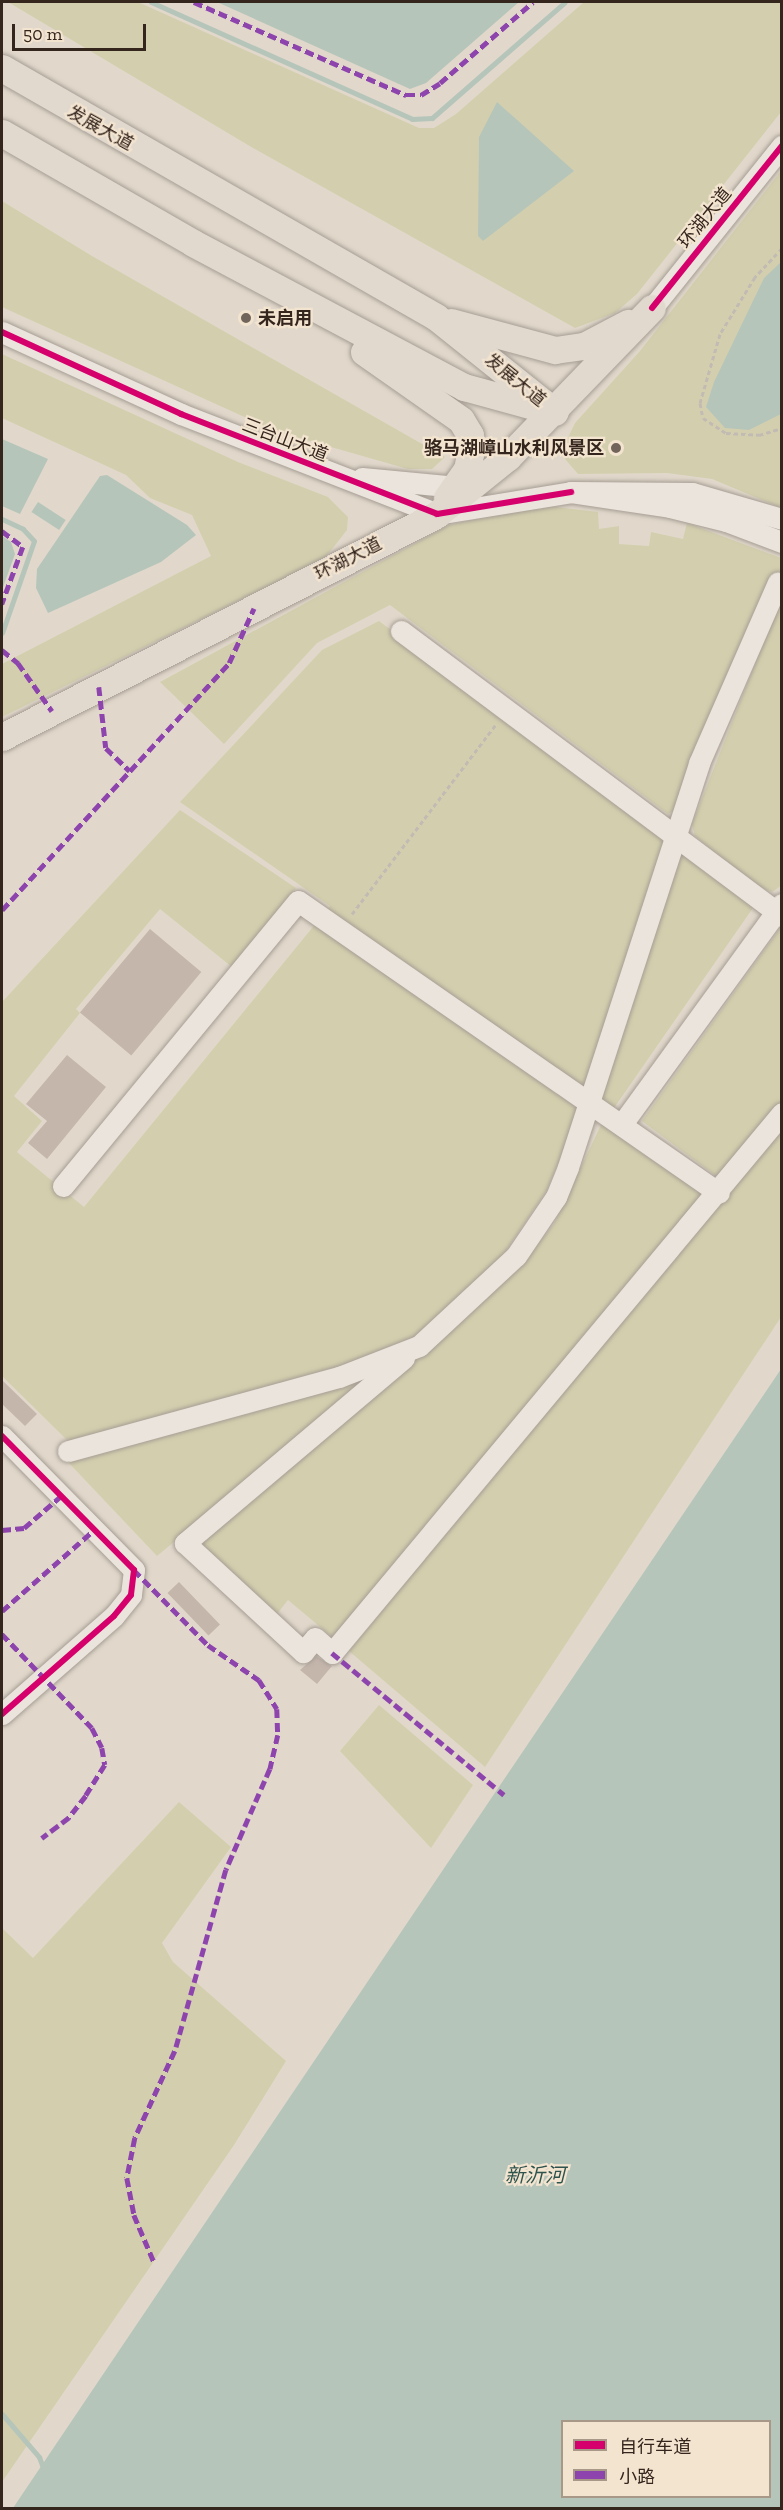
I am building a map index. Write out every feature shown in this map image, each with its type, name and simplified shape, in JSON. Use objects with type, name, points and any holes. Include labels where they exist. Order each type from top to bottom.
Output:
[{"type":"main road","name":"发展大道","points":[[2,68],[436,317],[555,412]]},
{"type":"main road","name":"发展大道","points":[[2,133],[260,279],[464,387],[555,412]]},
{"type":"main road","points":[[260,279],[461,420],[470,435],[470,454],[463,487],[437,514]]},
{"type":"main road","points":[[436,317],[555,351],[601,340],[652,308]]},
{"type":"main road","name":"环湖大道","points":[[463,487],[555,412],[652,308]]},
{"type":"main road","name":"环湖大道","points":[[2,737],[437,514]]},
{"type":"street","name":"环湖大道","points":[[652,308],[782,146]]},
{"type":"street","name":"三台山大道","points":[[2,332],[181,414],[437,514]]},
{"type":"street","points":[[339,476],[463,487],[571,492],[692,493],[782,519]]},
{"type":"street","points":[[437,514],[571,492],[681,510],[782,542]]},
{"type":"street","points":[[778,582],[732,681],[676,836],[590,1102],[556,1197],[537,1229],[504,1271],[419,1346],[185,1543],[303,1652],[315,1638],[332,1653],[718,1193],[782,1113]]},
{"type":"street","points":[[401,631],[780,911],[622,1124]]},
{"type":"street","points":[[63,1186],[298,901],[622,1124],[718,1193]]},
{"type":"street","points":[[68,1451],[339,1377],[419,1346]]},
{"type":"street","points":[[2,1436],[134,1570],[131,1595],[114,1616],[2,1714]]},
{"type":"path","points":[[782,248],[755,277],[720,334],[700,403],[703,418],[726,433],[759,435],[782,428]]},
{"type":"path","points":[[340,930],[507,711]]},
{"type":"shaded area","points":[[8,2],[138,2],[419,128],[434,128],[456,114],[584,2],[781,2],[781,112],[637,294],[615,313],[575,328],[253,148]]},
{"type":"shaded area","points":[[781,171],[781,508],[712,479],[667,473],[578,474],[565,459],[565,444],[575,423],[640,351]]},
{"type":"shaded area","points":[[2,201],[92,256],[445,457],[432,469],[408,469],[275,431],[2,307]]},
{"type":"shaded area","points":[[2,354],[238,462],[328,497],[348,517],[347,530],[325,558],[2,717],[2,664],[211,556],[192,515],[150,498],[126,475],[2,418]]},
{"type":"shaded area","points":[[539,505],[598,512],[599,529],[619,526],[619,544],[649,546],[651,532],[683,539],[687,523],[781,558],[781,572],[756,617],[675,810],[668,814],[390,605],[317,643],[224,744],[160,682],[449,525]]},
{"type":"shaded area","points":[[781,598],[782,885],[772,892],[755,885],[695,836],[692,824]]},
{"type":"shaded area","points":[[379,621],[755,905],[614,1108],[578,1116],[547,1190],[501,1258],[365,1383],[157,1556],[68,1462],[139,1442],[70,1443],[2,1376],[2,1002],[180,810],[296,888],[232,967],[160,909],[76,1009],[80,1013],[14,1096],[42,1121],[17,1152],[84,1207],[330,906],[180,802],[322,650]]},
{"type":"shaded area","points":[[781,927],[781,1102],[724,1173],[716,1176],[642,1121]]},
{"type":"shaded area","points":[[781,1123],[781,1317],[485,1767],[349,1651]]},
{"type":"shaded area","points":[[601,1125],[610,1125],[703,1195],[337,1641],[288,1600],[277,1614],[202,1549],[204,1538],[433,1340],[451,1332],[518,1269],[554,1224]]},
{"type":"shaded area","points":[[379,1705],[473,1785],[431,1848],[340,1751]]},
{"type":"shaded area","points":[[179,1802],[231,1847],[162,1943],[173,1962],[286,2061],[234,2145],[2,2482],[2,1928],[33,1958]]},
{"type":"water","points":[[217,2],[519,2],[426,83],[410,89]]},
{"type":"water","points":[[497,102],[574,171],[483,241],[478,236],[479,137]]},
{"type":"water","points":[[781,262],[781,414],[749,430],[725,428],[706,407],[714,382],[764,278]]},
{"type":"water","points":[[2,439],[48,459],[20,514],[2,506]]},
{"type":"water","points":[[107,475],[187,525],[196,535],[161,562],[48,613],[36,588],[37,569],[100,476]]},
{"type":"water","points":[[38,502],[66,520],[59,530],[31,512]]},
{"type":"water","points":[[2,536],[11,542],[15,554],[2,590]]},
{"type":"water","name":"新沂河","points":[[781,1369],[781,2508],[13,2508]]},
{"type":"building","points":[[150,929],[201,972],[131,1056],[80,1012]]},
{"type":"building","points":[[67,1055],[106,1087],[47,1159],[28,1143],[47,1121],[26,1104]]},
{"type":"building","points":[[2,1380],[37,1414],[25,1426],[2,1404]]},
{"type":"building","points":[[179,1582],[220,1624],[208,1636],[167,1593]]},
{"type":"building","points":[[316,1656],[332,1666],[317,1684],[300,1670]]},
{"type":"waterway","points":[[151,2],[412,119],[432,118],[565,2]]},
{"type":"waterway","points":[[2,519],[23,529],[34,541],[2,633]]},
{"type":"waterway","points":[[2,2414],[39,2457],[44,2470]]},
{"type":"marked path","points":[[194,2],[406,95],[421,95],[440,83],[533,2]]},
{"type":"marked path","points":[[2,531],[23,547],[2,604]]},
{"type":"marked path","points":[[2,910],[229,663],[254,608]]},
{"type":"marked path","points":[[2,650],[18,663],[52,711]]},
{"type":"marked path","points":[[99,687],[106,748],[130,771]]},
{"type":"marked path","points":[[2,1530],[24,1528],[61,1496]]},
{"type":"marked path","points":[[2,1611],[94,1530]]},
{"type":"marked path","points":[[134,1570],[208,1645],[259,1680],[277,1709],[278,1735],[270,1769],[226,1870],[175,2051],[135,2138],[127,2178],[134,2215],[154,2262]]},
{"type":"marked path","points":[[2,1634],[92,1728],[102,1748],[105,1765],[86,1796],[69,1818],[42,1838]]},
{"type":"marked path","points":[[332,1653],[504,1795]]},
{"type":"cycle path","points":[[652,308],[782,146]]},
{"type":"cycle path","points":[[2,332],[181,414],[437,514],[571,492]]},
{"type":"cycle path","points":[[2,1436],[134,1570],[131,1595],[114,1616],[2,1714]]},
{"type":"place","name":"未启用","points":[[246,318]]},
{"type":"place","name":"骆马湖嶂山水利风景区","points":[[616,448]]}]
